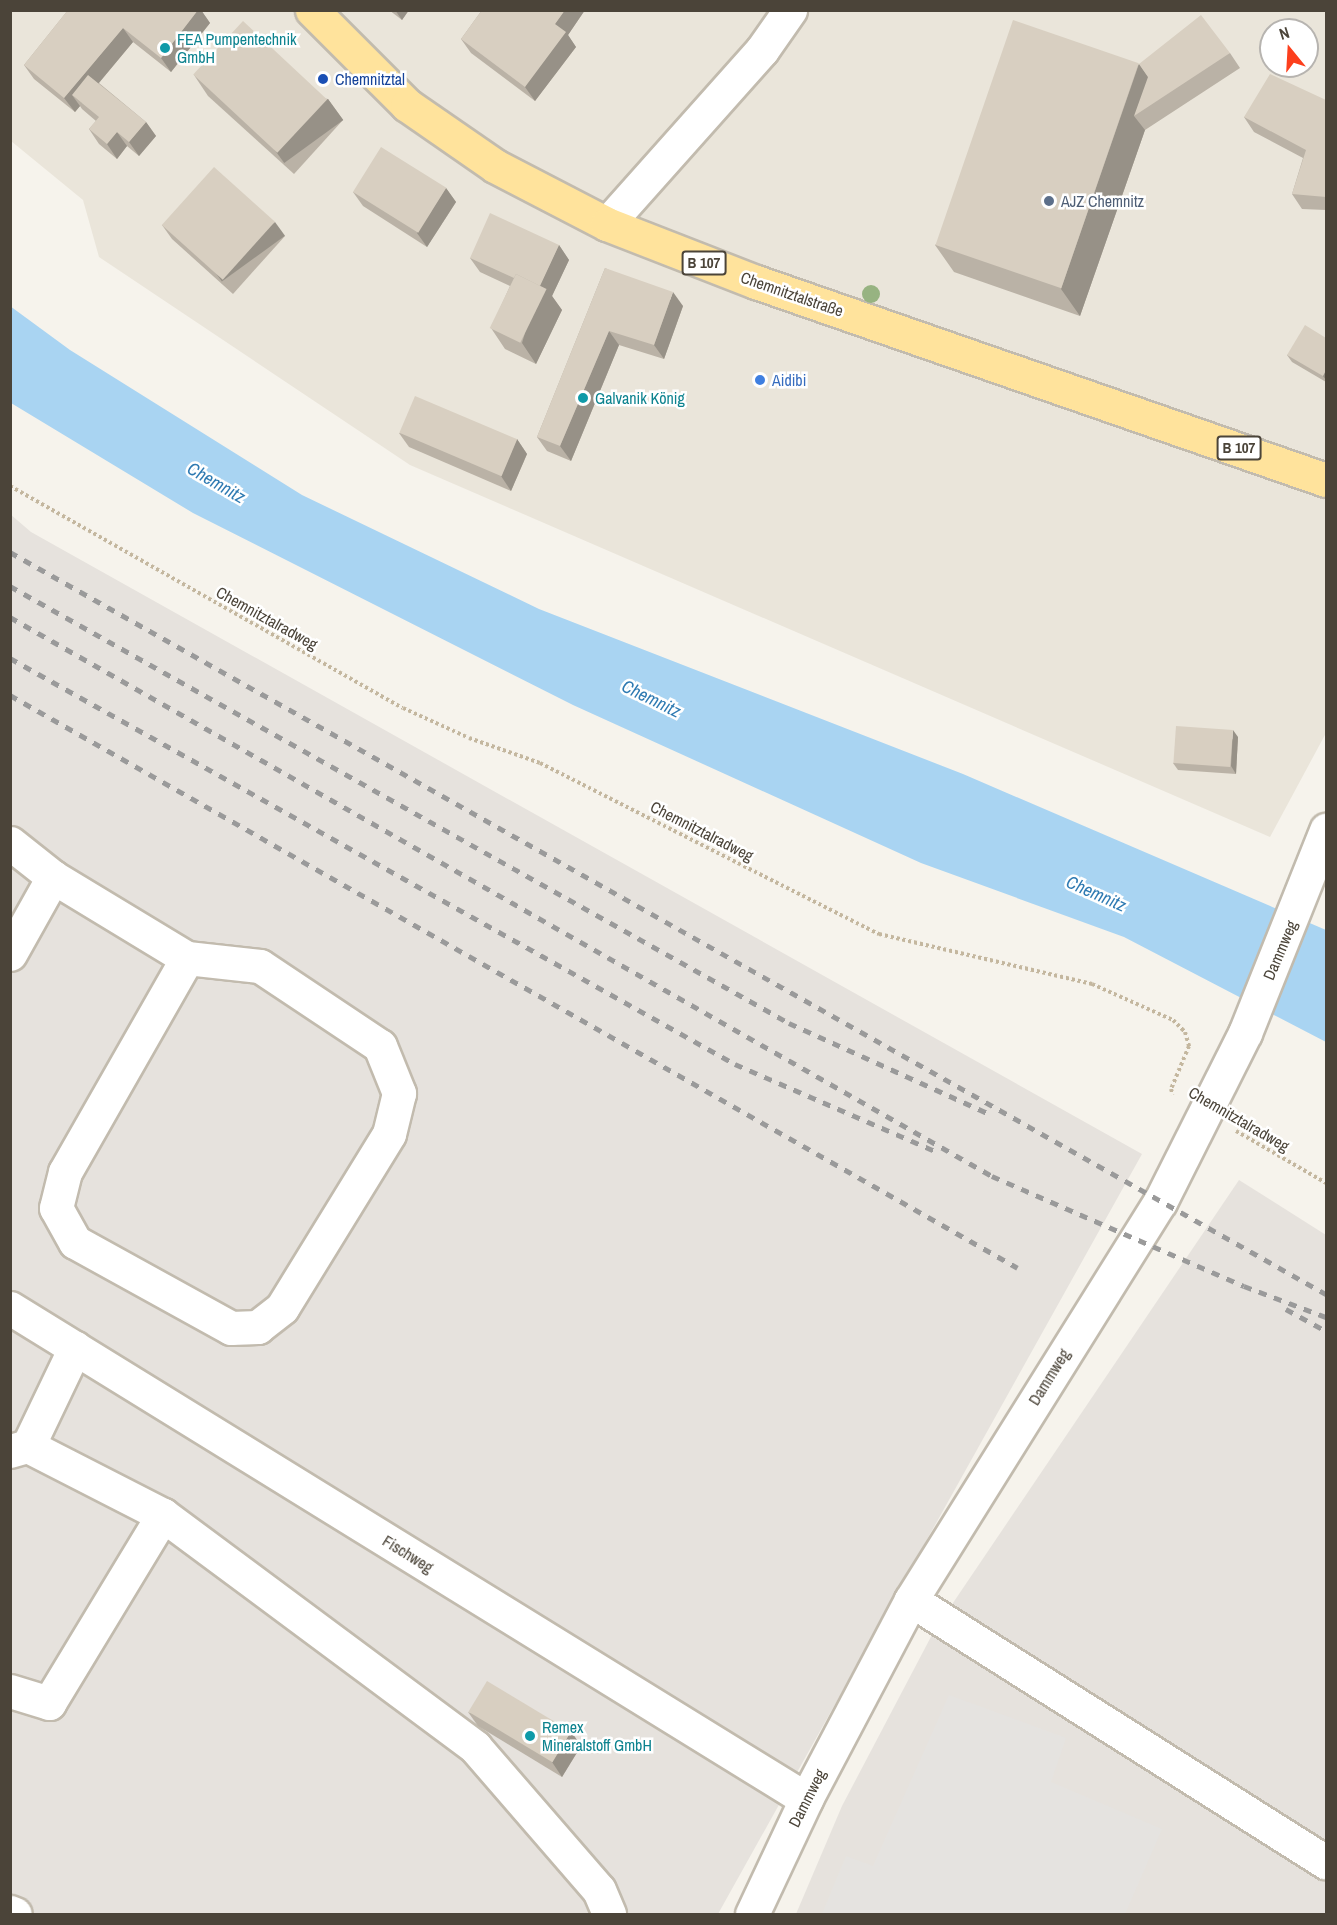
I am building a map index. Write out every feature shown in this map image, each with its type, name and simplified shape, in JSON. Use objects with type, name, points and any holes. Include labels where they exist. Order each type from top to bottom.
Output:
[{"type":"main road","name":"Chemnitztalstraße","points":[[312,10],[407,105],[495,166],[607,224],[756,282],[1326,480]]},
{"type":"street","points":[[607,224],[762,50],[790,10]]},
{"type":"street","name":"Dammweg","points":[[752,1914],[806,1799],[911,1600],[1137,1240],[1205,1115],[1245,1033],[1308,882],[1326,830]]},
{"type":"street","points":[[10,843],[53,877],[187,958],[260,966],[380,1046],[399,1093],[388,1134],[282,1308],[258,1327],[231,1328],[75,1242],[56,1208],[64,1172],[187,958]]},
{"type":"street","points":[[10,954],[53,877]]},
{"type":"street","name":"Fischweg","points":[[10,1308],[806,1799]]},
{"type":"street","points":[[75,1348],[19,1448],[163,1515],[475,1747],[599,1890],[609,1914]]},
{"type":"street","points":[[10,1691],[49,1703],[163,1515]]},
{"type":"street","points":[[911,1600],[1326,1862]]},
{"type":"street","points":[[10,1912],[15,1914]]},
{"type":"path","name":"Chemnitztalradweg","points":[[10,486],[403,708],[469,738],[540,763],[879,934],[1092,984],[1173,1020],[1185,1032],[1189,1046],[1171,1089],[1173,1096],[1326,1183]]},
{"type":"shaded area","points":[[10,11],[1326,11],[1326,733],[1270,837],[410,465],[99,257],[83,200],[11,141]]},
{"type":"shaded area","points":[[10,514],[31,532],[1142,1154],[718,1914],[11,1914]]},
{"type":"shaded area","points":[[1239,1180],[1326,1235],[1326,1914],[796,1914],[842,1806],[934,1631]]},
{"type":"shaded area","points":[[949,1695],[1066,1738],[1051,1782],[1162,1829],[1125,1914],[822,1914],[846,1856],[873,1866]]},
{"type":"water","name":"Chemnitz","points":[[10,306],[70,350],[302,495],[539,609],[963,774],[1326,930],[1326,1042],[1124,937],[921,863],[573,705],[193,513],[11,403]]},
{"type":"building","points":[[68,10],[198,10],[161,58],[123,28],[64,98],[24,65]]},
{"type":"building","points":[[482,10],[565,10],[555,24],[566,32],[525,87],[461,39]]},
{"type":"building","points":[[1201,15],[1230,53],[1134,116],[1148,77],[1139,64]]},
{"type":"building","name":"AJZ Chemnitz","points":[[1013,20],[1139,63],[1061,288],[936,245]]},
{"type":"building","points":[[243,21],[327,99],[277,153],[193,74]]},
{"type":"building","points":[[88,75],[146,122],[129,142],[117,132],[107,144],[89,129],[99,117],[72,95]]},
{"type":"building","points":[[1268,78],[1279,78],[1326,100],[1326,197],[1292,194],[1306,150],[1244,117]]},
{"type":"building","points":[[381,147],[446,188],[418,233],[353,192]]},
{"type":"building","points":[[214,167],[275,222],[223,280],[162,225]]},
{"type":"building","points":[[490,213],[559,245],[540,286],[516,274],[514,278],[470,258]]},
{"type":"building","points":[[605,268],[673,292],[654,345],[609,331],[560,446],[537,437]]},
{"type":"building","points":[[516,274],[547,289],[520,343],[490,328]]},
{"type":"building","points":[[1305,325],[1326,338],[1326,370],[1323,376],[1287,355]]},
{"type":"building","points":[[415,396],[517,439],[502,476],[399,433]]},
{"type":"building","points":[[1176,726],[1233,730],[1230,767],[1173,763]]},
{"type":"building","name":"Remex Mineralstoff GmbH","points":[[487,1681],[571,1731],[552,1762],[468,1712]]},
{"type":"railway","points":[[10,552],[1326,1294]]},
{"type":"railway","points":[[10,586],[789,1023],[987,1113]]},
{"type":"railway","points":[[10,617],[992,1176],[1244,1286],[1326,1317]]},
{"type":"railway","points":[[10,658],[735,1064],[937,1152]]},
{"type":"railway","points":[[10,695],[1018,1268]]},
{"type":"railway","points":[[1286,1309],[1326,1331]]},
{"type":"place","name":"FEA Pumpentechnik GmbH","points":[[165,48]]},
{"type":"place","name":"Chemnitztal","points":[[323,79]]},
{"type":"place","name":"AJZ Chemnitz","points":[[1049,201]]},
{"type":"place","name":"Aidibi","points":[[760,380]]},
{"type":"place","name":"Galvanik König","points":[[583,398]]},
{"type":"place","name":"Remex Mineralstoff GmbH","points":[[530,1736]]}]
